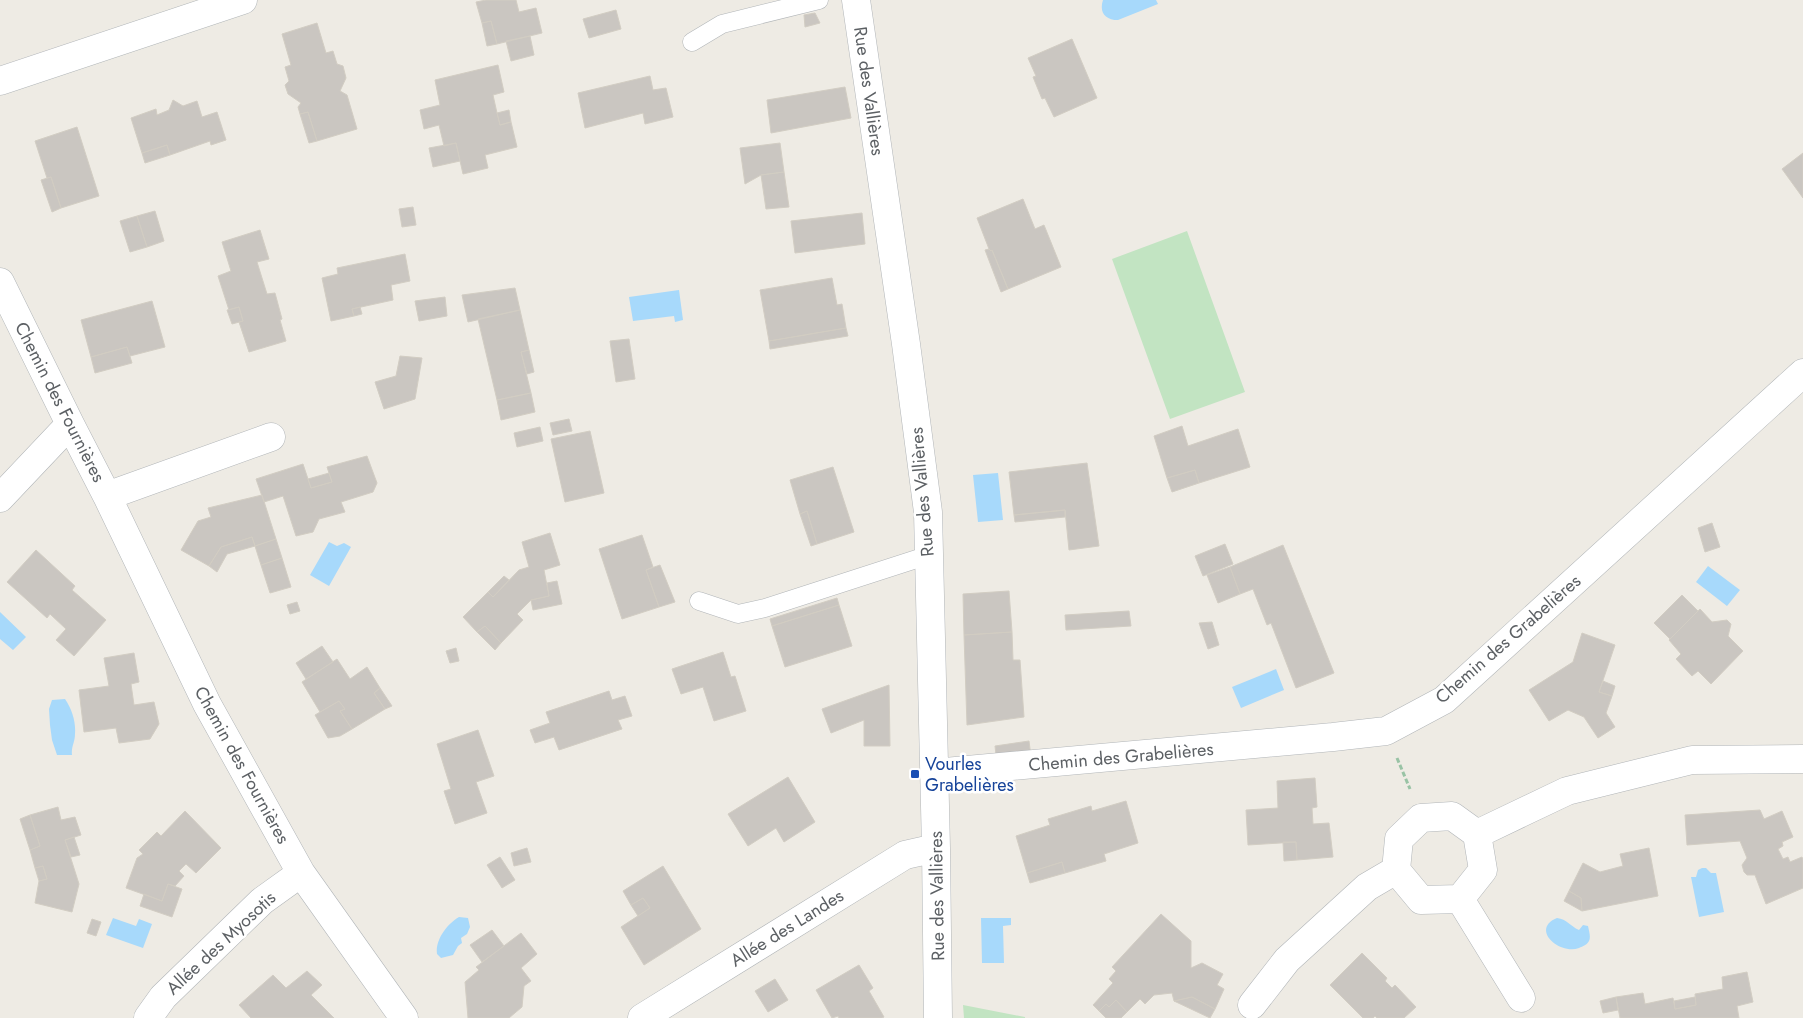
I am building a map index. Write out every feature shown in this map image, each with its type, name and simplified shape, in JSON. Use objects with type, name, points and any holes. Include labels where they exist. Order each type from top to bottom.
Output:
[{"type":"street","points":[[0,81],[242,0]]},
{"type":"street","name":"Rue des Vallières","points":[[856,0],[926,502],[936,848],[938,1018]]},
{"type":"street","name":"Chemin des Fournières","points":[[0,282],[107,496],[207,704],[301,873],[404,1018]]},
{"type":"street","name":"Chemin des Grabelières","points":[[934,773],[1386,731],[1444,700],[1803,373]]},
{"type":"street","points":[[0,498],[70,424]]},
{"type":"street","name":"Chemin des Fournières","points":[[107,496],[271,437]]},
{"type":"street","points":[[1477,834],[1567,791],[1692,760],[1803,759]]},
{"type":"street","points":[[1452,816],[1477,834],[1483,870],[1460,899],[1421,900],[1396,870],[1399,839],[1421,818],[1452,816]]},
{"type":"street","name":"Allée des Landes","points":[[642,1018],[905,855],[936,848]]},
{"type":"street","points":[[1252,1005],[1287,960],[1367,887],[1396,870]]},
{"type":"street","name":"Allée des Myosotis","points":[[148,1018],[163,997],[262,900],[301,873]]},
{"type":"street","points":[[1460,899],[1521,998]]},
{"type":"lane","points":[[692,42],[722,24],[819,0]]},
{"type":"lane","points":[[699,601],[738,614],[765,608],[928,555]]},
{"type":"path","points":[[1386,731],[1421,818]]},
{"type":"green space","points":[[1187,231],[1245,392],[1170,419],[1112,259]]},
{"type":"green space","points":[[963,1005],[1025,1017],[1025,1018],[964,1018]]},
{"type":"water","points":[[1103,0],[1156,0],[1158,4],[1118,20],[1113,20],[1106,17],[1103,12]]},
{"type":"water","points":[[679,290],[683,320],[675,322],[674,316],[633,321],[629,297]]},
{"type":"water","points":[[998,473],[1003,520],[978,522],[973,475]]},
{"type":"water","points":[[329,542],[337,546],[344,543],[351,547],[329,586],[310,575]]},
{"type":"water","points":[[1708,566],[1740,590],[1727,606],[1696,582]]},
{"type":"water","points":[[0,612],[26,637],[13,650],[0,639]]},
{"type":"water","points":[[1276,669],[1284,690],[1241,708],[1232,687]]},
{"type":"water","points":[[65,699],[73,716],[75,737],[72,755],[57,755],[52,740],[49,709],[52,700]]},
{"type":"water","points":[[1706,868],[1711,873],[1716,873],[1724,912],[1699,917],[1691,877],[1696,877],[1698,870]]},
{"type":"water","points":[[459,917],[468,918],[470,927],[467,934],[461,938],[462,943],[453,955],[441,958],[437,954],[440,938],[446,928]]},
{"type":"water","points":[[113,918],[136,926],[139,919],[152,924],[143,948],[106,935]]},
{"type":"water","points":[[981,918],[1011,918],[1011,925],[1003,926],[1004,963],[982,963]]},
{"type":"water","points":[[1557,918],[1579,930],[1583,925],[1588,926],[1590,939],[1588,942],[1579,948],[1571,949],[1563,948],[1550,940],[1546,928],[1549,923]]},
{"type":"building","points":[[516,0],[519,12],[536,8],[542,33],[497,44],[491,21],[482,23],[476,2]]},
{"type":"building","points":[[616,10],[621,29],[589,38],[583,19]]},
{"type":"building","points":[[815,13],[820,23],[805,27],[804,15]]},
{"type":"building","points":[[491,21],[497,44],[487,46],[482,23]]},
{"type":"building","points":[[317,23],[326,53],[333,51],[337,64],[343,66],[346,78],[340,91],[347,95],[357,129],[317,141],[308,112],[300,114],[298,107],[301,103],[288,94],[285,85],[289,81],[285,67],[291,65],[282,34]]},
{"type":"building","points":[[530,36],[534,55],[511,61],[506,41]]},
{"type":"building","points":[[1072,39],[1097,98],[1054,117],[1045,98],[1042,99],[1033,77],[1036,76],[1028,58]]},
{"type":"building","points":[[498,65],[504,92],[493,95],[497,113],[500,125],[511,122],[517,147],[485,155],[488,168],[463,174],[456,143],[444,146],[439,125],[424,129],[420,110],[440,105],[435,80]]},
{"type":"building","points":[[650,76],[653,90],[666,88],[673,117],[645,124],[643,113],[585,128],[578,93]]},
{"type":"building","points":[[845,87],[851,118],[771,133],[767,100]]},
{"type":"building","points":[[173,100],[183,106],[197,101],[202,117],[217,112],[226,140],[211,145],[210,141],[170,155],[167,145],[142,153],[131,118],[156,109],[157,115],[169,110]]},
{"type":"building","points":[[509,110],[511,122],[500,125],[497,113]]},
{"type":"building","points":[[308,112],[317,141],[309,143],[300,114]]},
{"type":"building","points":[[77,127],[99,196],[61,208],[51,177],[47,178],[35,141]]},
{"type":"building","points":[[456,143],[460,161],[433,167],[429,148]]},
{"type":"building","points":[[780,143],[784,172],[761,175],[745,184],[740,148]]},
{"type":"building","points":[[167,145],[170,155],[145,163],[142,153]]},
{"type":"building","points":[[1803,153],[1803,198],[1782,169]]},
{"type":"building","points":[[784,172],[789,207],[766,209],[761,175]]},
{"type":"building","points":[[51,177],[61,208],[52,212],[41,180]]},
{"type":"building","points":[[1023,199],[1035,229],[1044,225],[1061,267],[1008,289],[977,218]]},
{"type":"building","points":[[413,207],[416,225],[402,227],[399,209]]},
{"type":"building","points":[[155,211],[164,241],[147,247],[137,216]]},
{"type":"building","points":[[862,213],[865,244],[795,253],[791,221]]},
{"type":"building","points":[[137,216],[147,247],[130,252],[120,221]]},
{"type":"building","points":[[260,230],[269,259],[257,262],[267,294],[275,293],[286,341],[249,352],[239,322],[243,321],[239,307],[229,310],[218,276],[231,271],[222,242]]},
{"type":"building","points":[[985,250],[992,250],[1008,289],[1001,292]]},
{"type":"building","points":[[405,254],[410,281],[391,285],[393,300],[352,309],[354,316],[331,321],[322,278],[338,274],[337,268]]},
{"type":"building","points":[[832,278],[837,305],[842,304],[846,328],[769,341],[760,290]]},
{"type":"building","points":[[515,288],[520,310],[468,322],[462,295]]},
{"type":"building","points":[[445,297],[447,316],[419,321],[415,301]]},
{"type":"building","points":[[152,301],[165,347],[130,356],[127,347],[91,357],[81,320]]},
{"type":"building","points":[[239,307],[243,321],[232,324],[227,310]]},
{"type":"building","points":[[360,307],[362,314],[354,316],[352,309]]},
{"type":"building","points":[[520,310],[529,350],[521,352],[531,393],[497,400],[478,319]]},
{"type":"building","points":[[846,328],[848,336],[770,349],[769,341]]},
{"type":"building","points":[[629,339],[635,379],[616,382],[610,341]]},
{"type":"building","points":[[127,347],[132,363],[95,373],[91,357]]},
{"type":"building","points":[[529,350],[534,372],[527,374],[521,352]]},
{"type":"building","points":[[400,356],[422,358],[415,399],[384,409],[375,382],[396,376]]},
{"type":"building","points":[[531,393],[535,412],[501,420],[497,400]]},
{"type":"building","points":[[569,419],[572,431],[553,435],[550,423]]},
{"type":"building","points":[[1182,426],[1188,446],[1238,429],[1250,467],[1199,483],[1195,470],[1167,478],[1154,436]]},
{"type":"building","points":[[540,427],[543,441],[517,447],[514,433]]},
{"type":"building","points":[[590,431],[604,493],[565,502],[551,439]]},
{"type":"building","points":[[367,456],[377,483],[373,492],[341,502],[345,512],[319,519],[313,532],[296,536],[283,496],[264,502],[256,479],[303,464],[311,488],[332,482],[327,467]]},
{"type":"building","points":[[1087,463],[1099,546],[1069,550],[1065,510],[1014,515],[1009,472]]},
{"type":"building","points":[[833,467],[854,532],[817,544],[807,511],[800,514],[790,480]]},
{"type":"building","points":[[1195,470],[1199,483],[1172,492],[1167,478]]},
{"type":"building","points":[[329,473],[332,482],[311,488],[308,479]]},
{"type":"building","points":[[262,495],[276,539],[255,546],[252,537],[221,547],[209,566],[181,550],[198,521],[211,517],[208,508]]},
{"type":"building","points":[[1065,510],[1065,517],[1015,522],[1014,515]]},
{"type":"building","points":[[807,511],[817,544],[811,546],[800,514]]},
{"type":"building","points":[[1712,523],[1720,547],[1705,552],[1698,528]]},
{"type":"building","points":[[550,533],[560,565],[544,570],[549,596],[531,600],[517,614],[523,620],[501,643],[485,626],[477,632],[463,617],[488,592],[493,597],[519,570],[529,567],[522,542]]},
{"type":"building","points":[[642,535],[653,567],[646,570],[659,607],[622,619],[599,549]]},
{"type":"building","points":[[252,537],[255,546],[227,554],[217,572],[209,566],[221,547]]},
{"type":"building","points":[[276,539],[282,558],[261,565],[255,546]]},
{"type":"building","points":[[1225,544],[1233,564],[1203,576],[1195,556]]},
{"type":"building","points":[[1283,545],[1334,673],[1296,688],[1271,623],[1267,625],[1253,589],[1240,594],[1230,567]]},
{"type":"building","points":[[36,550],[75,586],[72,590],[106,620],[74,656],[56,640],[66,629],[50,614],[47,618],[7,582]]},
{"type":"building","points":[[282,558],[291,587],[270,593],[261,565]]},
{"type":"building","points":[[660,565],[675,602],[659,607],[646,570]]},
{"type":"building","points":[[1230,567],[1240,594],[1218,603],[1207,575]]},
{"type":"building","points":[[504,576],[509,580],[493,597],[488,592]]},
{"type":"building","points":[[557,581],[562,604],[533,610],[531,600],[549,596],[547,583]]},
{"type":"building","points":[[1009,591],[1012,632],[964,635],[963,594]]},
{"type":"building","points":[[1682,595],[1698,611],[1670,639],[1654,623]]},
{"type":"building","points":[[837,598],[839,605],[772,626],[770,619]]},
{"type":"building","points":[[297,602],[300,611],[290,614],[287,605]]},
{"type":"building","points":[[839,605],[852,646],[785,667],[772,626]]},
{"type":"building","points":[[1700,609],[1712,622],[1727,620],[1731,624],[1728,636],[1743,651],[1711,684],[1698,671],[1692,676],[1676,659],[1681,654],[1669,640]]},
{"type":"building","points":[[1129,611],[1131,626],[1066,630],[1065,615]]},
{"type":"building","points":[[1212,622],[1219,645],[1208,649],[1199,623]]},
{"type":"building","points":[[485,626],[501,643],[495,650],[477,632]]},
{"type":"building","points":[[1012,632],[1013,660],[1020,660],[1024,717],[967,725],[964,635]]},
{"type":"building","points":[[1582,633],[1615,645],[1599,692],[1612,696],[1606,713],[1615,727],[1598,738],[1584,717],[1568,710],[1549,721],[1529,690],[1573,662]]},
{"type":"building","points":[[322,646],[333,662],[306,679],[296,663]]},
{"type":"building","points":[[456,648],[459,661],[450,663],[446,651]]},
{"type":"building","points":[[723,652],[731,677],[735,676],[746,711],[714,721],[703,687],[681,694],[672,669]]},
{"type":"building","points":[[134,653],[139,682],[131,684],[134,705],[154,702],[159,724],[150,739],[119,743],[116,728],[84,732],[79,690],[109,686],[104,658]]},
{"type":"building","points":[[337,659],[350,679],[367,667],[380,688],[374,693],[385,709],[352,729],[340,711],[345,709],[339,701],[320,712],[302,682]]},
{"type":"building","points":[[1603,681],[1615,686],[1612,696],[1599,692]]},
{"type":"building","points":[[889,685],[890,746],[864,746],[864,720],[831,733],[822,709]]},
{"type":"building","points":[[380,688],[392,706],[385,709],[374,693]]},
{"type":"building","points":[[609,691],[612,700],[625,696],[632,716],[618,720],[622,729],[559,750],[554,737],[535,743],[530,730],[550,723],[546,712]]},
{"type":"building","points":[[339,701],[345,709],[340,711],[352,729],[340,736],[328,738],[315,715]]},
{"type":"building","points":[[478,730],[494,776],[476,782],[487,813],[455,824],[444,791],[451,789],[437,744]]},
{"type":"building","points":[[1029,741],[1031,757],[996,755],[995,746]]},
{"type":"building","points":[[788,777],[815,822],[784,842],[776,828],[748,846],[728,814]]},
{"type":"building","points":[[1315,778],[1317,807],[1312,808],[1313,824],[1329,823],[1333,857],[1297,860],[1296,842],[1248,845],[1246,810],[1278,808],[1277,781]]},
{"type":"building","points":[[1126,801],[1138,843],[1104,854],[1106,861],[1065,873],[1062,862],[1027,873],[1016,836],[1050,825],[1048,819],[1091,806],[1092,811]]},
{"type":"building","points":[[58,807],[61,820],[75,817],[81,835],[65,840],[79,884],[72,912],[35,903],[39,881],[47,879],[43,866],[35,868],[30,850],[40,846],[30,815]]},
{"type":"building","points":[[1760,810],[1764,819],[1782,811],[1793,837],[1782,842],[1783,846],[1778,849],[1783,859],[1788,857],[1790,862],[1802,857],[1803,860],[1803,888],[1766,904],[1755,875],[1747,875],[1744,872],[1742,865],[1747,858],[1740,841],[1687,845],[1685,815]]},
{"type":"building","points":[[185,811],[221,848],[196,873],[186,864],[179,871],[184,876],[175,886],[168,884],[162,901],[126,888],[137,858],[143,854],[139,850],[157,832],[161,836]]},
{"type":"building","points":[[30,815],[40,846],[30,850],[20,819]]},
{"type":"building","points":[[74,837],[80,855],[71,857],[65,840]]},
{"type":"building","points":[[1283,842],[1296,842],[1297,860],[1284,861]]},
{"type":"building","points":[[527,848],[531,862],[514,866],[511,853]]},
{"type":"building","points":[[1649,848],[1658,896],[1582,911],[1581,898],[1569,891],[1583,863],[1600,872],[1623,866],[1620,854]]},
{"type":"building","points":[[500,857],[515,880],[502,888],[487,865]]},
{"type":"building","points":[[1062,862],[1065,873],[1030,883],[1027,873]]},
{"type":"building","points":[[43,866],[47,879],[39,881],[35,868]]},
{"type":"building","points":[[663,866],[701,929],[644,965],[621,927],[650,908],[643,898],[631,905],[623,891]]},
{"type":"building","points":[[168,884],[182,889],[172,917],[140,906],[144,894],[162,901]]},
{"type":"building","points":[[1569,891],[1581,898],[1582,911],[1564,901]]},
{"type":"building","points":[[643,898],[650,908],[638,916],[631,905]]},
{"type":"building","points":[[1161,914],[1191,941],[1191,968],[1202,963],[1223,974],[1217,985],[1224,989],[1215,1009],[1192,997],[1174,1001],[1172,993],[1154,995],[1145,1004],[1140,999],[1127,1012],[1116,1000],[1109,1007],[1106,1004],[1099,1011],[1093,1005],[1113,983],[1109,979],[1116,971],[1112,967]]},
{"type":"building","points":[[92,919],[101,922],[96,936],[87,933]]},
{"type":"building","points":[[492,930],[504,946],[482,962],[470,945]]},
{"type":"building","points":[[521,933],[537,954],[521,968],[531,981],[524,986],[522,1007],[509,1018],[468,1018],[465,982],[479,970],[476,967]]},
{"type":"building","points":[[1362,953],[1387,978],[1385,981],[1392,988],[1395,985],[1416,1007],[1404,1018],[1377,1018],[1375,1016],[1373,1018],[1363,1018],[1330,985]]},
{"type":"building","points":[[859,965],[873,988],[869,991],[884,1017],[839,1018],[838,1016],[832,1018],[816,990]]},
{"type":"building","points":[[307,971],[322,985],[311,995],[334,1018],[251,1018],[239,1005],[273,975],[286,988]]},
{"type":"building","points":[[1747,972],[1753,1002],[1737,1006],[1739,1018],[1620,1018],[1616,997],[1643,993],[1645,1004],[1673,998],[1675,1009],[1696,1005],[1695,994],[1723,989],[1722,977]]},
{"type":"building","points":[[775,979],[788,1000],[768,1012],[755,991]]},
{"type":"building","points":[[1192,997],[1215,1009],[1210,1018],[1174,1001]]},
{"type":"building","points":[[1616,997],[1618,1010],[1603,1013],[1600,1001]]},
{"type":"building","points":[[1695,997],[1696,1005],[1675,1009],[1674,1001]]},
{"type":"building","points":[[1116,1000],[1127,1012],[1121,1018],[1106,1018],[1099,1011],[1106,1004],[1109,1007]]},
{"type":"place","name":"Vourles Grabelières","points":[[915,774]]}]
